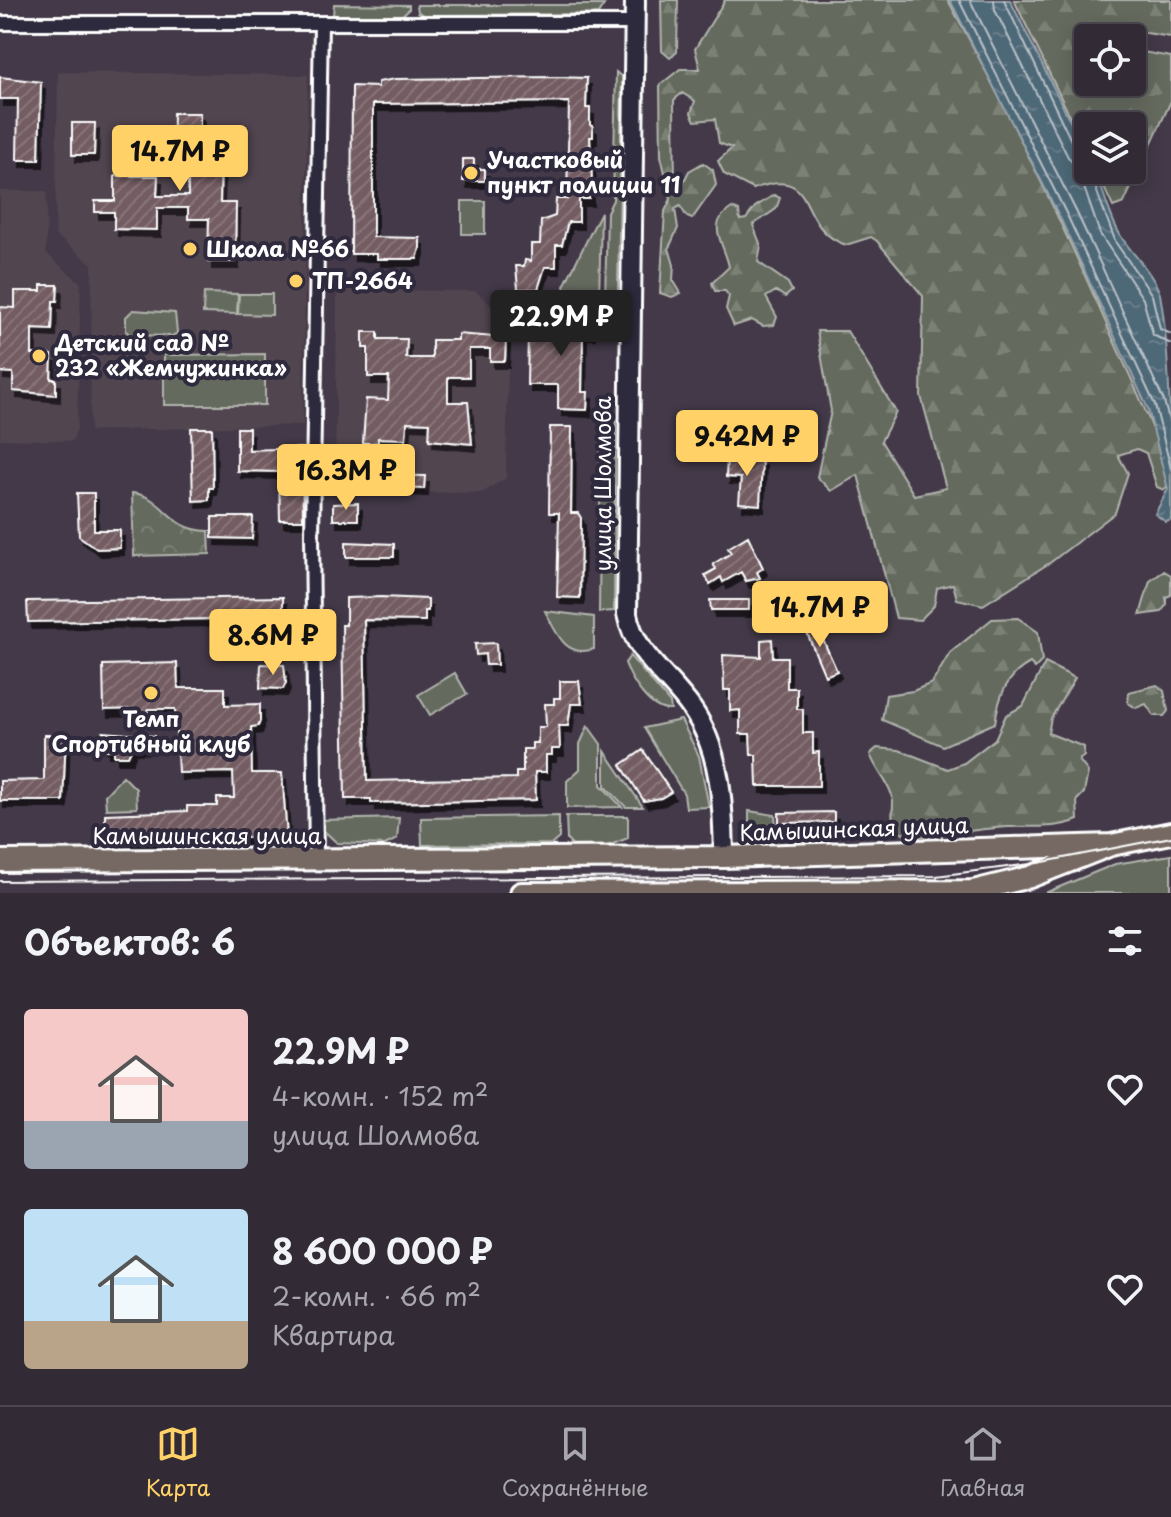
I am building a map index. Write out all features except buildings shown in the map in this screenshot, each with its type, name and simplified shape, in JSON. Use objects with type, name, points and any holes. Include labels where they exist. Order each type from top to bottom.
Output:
[{"type":"main road","points":[[521,893],[973,891],[1030,877],[1111,845],[1171,833]]},
{"type":"main road","name":"Камышинская улица","points":[[0,861],[724,857],[1111,845]]},
{"type":"main road","name":"улица Шолмова","points":[[724,857],[725,893]]},
{"type":"street","name":"улица Шолмова","points":[[635,0],[627,614],[639,648],[687,703],[703,728],[719,782],[724,857]]},
{"type":"street","points":[[0,23],[634,23]]},
{"type":"street","points":[[316,859],[312,535],[321,23]]},
{"type":"shaded area","name":"Школа №66","points":[[58,72],[308,75],[303,425],[90,431],[92,264],[55,235]]},
{"type":"shaded area","name":"Детский сад № 232 «Жемчужинка»","points":[[0,191],[47,191],[46,253],[81,283],[77,429],[72,441],[0,439]]},
{"type":"shaded area","points":[[337,290],[476,291],[509,322],[506,478],[482,493],[335,491]]},
{"type":"green space","points":[[661,0],[678,0],[677,52],[670,58],[662,51]]},
{"type":"green space","points":[[725,0],[948,0],[1050,200],[1141,401],[1171,481],[1164,490],[1157,487],[1146,453],[1137,449],[1118,455],[1128,473],[1115,513],[1051,562],[983,605],[957,599],[953,584],[937,588],[934,606],[920,620],[896,618],[858,475],[831,491],[817,477],[831,411],[817,331],[847,331],[896,412],[881,441],[914,495],[946,488],[921,396],[923,296],[871,237],[846,245],[830,236],[819,225],[799,191],[789,185],[775,183],[753,189],[724,174],[718,161],[732,148],[719,143],[715,119],[695,121],[691,113],[695,101],[682,93],[674,100],[675,188],[682,185],[689,171],[703,163],[713,170],[716,185],[692,219],[680,206],[675,209],[678,228],[669,248],[674,265],[673,280],[681,293],[672,297],[660,293],[665,211],[671,199],[661,156],[660,85],[680,69],[700,69],[695,49]]},
{"type":"green space","points":[[1014,0],[1171,0],[1171,37],[1146,33],[1146,24],[1074,24],[1074,96],[1146,96],[1146,53],[1171,57],[1171,101],[1146,155],[1146,112],[1074,112],[1074,125]]},
{"type":"green space","points":[[334,4],[409,5],[409,9],[401,16],[333,15]]},
{"type":"green space","points":[[417,5],[604,5],[598,14],[424,15],[418,12]]},
{"type":"green space","points":[[616,72],[622,77],[618,289],[616,297],[605,301],[607,212],[613,200]]},
{"type":"green space","points":[[1102,184],[1133,184],[1124,203],[1113,207]]},
{"type":"green space","points":[[774,195],[780,198],[776,209],[753,225],[761,246],[758,262],[788,283],[792,291],[785,297],[776,291],[766,297],[777,317],[774,325],[763,326],[752,320],[734,326],[726,309],[729,296],[725,291],[715,291],[712,283],[729,267],[718,235],[719,221],[732,208],[739,211],[740,220],[746,219],[755,207]]},
{"type":"green space","points":[[462,201],[485,201],[485,234],[462,234]]},
{"type":"green space","points":[[601,212],[599,301],[568,301],[564,286]]},
{"type":"green space","points":[[204,293],[238,294],[237,314],[203,313]]},
{"type":"green space","points":[[239,294],[272,294],[272,315],[238,314]]},
{"type":"green space","points":[[133,310],[175,313],[177,333],[172,336],[130,335],[126,331],[126,317]]},
{"type":"green space","points":[[265,354],[265,405],[164,405],[164,355]]},
{"type":"green space","points":[[601,420],[616,420],[614,611],[599,612]]},
{"type":"green space","points":[[132,493],[152,500],[184,525],[209,531],[210,554],[134,556]]},
{"type":"green space","points":[[1164,571],[1171,575],[1171,595],[1166,597],[1167,604],[1161,612],[1140,615],[1150,581]]},
{"type":"green space","points":[[545,611],[594,617],[594,649],[584,651],[569,647],[558,635]]},
{"type":"green space","points":[[1018,618],[1038,632],[1042,661],[1035,668],[1030,663],[1009,681],[995,723],[943,746],[882,720],[886,695],[913,691],[932,683],[950,653],[992,619]]},
{"type":"green space","points":[[630,656],[670,703],[671,710],[656,706],[643,694],[625,663]]},
{"type":"green space","points":[[1045,663],[1075,678],[1051,718],[1048,733],[1084,747],[1084,756],[1079,760],[1088,772],[1084,793],[1077,800],[1078,820],[1053,826],[996,828],[909,838],[900,831],[893,820],[889,788],[870,754],[877,748],[899,750],[948,769],[964,763],[995,739],[1006,715],[1023,706]]},
{"type":"green space","points":[[455,673],[467,694],[430,715],[418,695]]},
{"type":"green space","points":[[1157,685],[1164,691],[1168,711],[1164,716],[1154,716],[1146,704],[1136,708],[1128,703],[1129,692]]},
{"type":"green space","points":[[681,720],[699,756],[709,807],[686,808],[684,794],[644,728]]},
{"type":"green space","points":[[588,726],[601,744],[601,785],[622,807],[567,808],[567,781],[580,769],[580,744]]},
{"type":"green space","points":[[605,751],[643,807],[626,807],[605,786]]},
{"type":"green space","points":[[123,776],[136,789],[137,808],[106,809],[105,795]]},
{"type":"green space","points":[[749,811],[775,815],[777,838],[749,838]]},
{"type":"green space","points":[[559,816],[559,838],[552,844],[422,845],[421,818]]},
{"type":"green space","points":[[566,816],[628,816],[628,838],[600,849],[575,849],[567,840]]},
{"type":"green space","points":[[399,818],[397,839],[385,845],[337,843],[321,828],[321,820]]},
{"type":"green space","points":[[1171,855],[1171,893],[1045,893],[1115,864]]},
{"type":"water","points":[[950,0],[1010,0],[1074,129],[1074,184],[1100,184],[1118,230],[1157,286],[1164,319],[1168,375],[1171,520],[1166,522],[1155,514],[1168,489],[1148,409],[1061,220]]},
{"type":"tram line","points":[[0,881],[936,876],[1038,863],[1171,837]]},
{"type":"place","name":"Участковый пункт полиции 11","points":[[471,173]]},
{"type":"place","name":"Школа №66","points":[[190,249]]},
{"type":"place","name":"ТП-2664","points":[[296,281]]},
{"type":"place","name":"Детский сад № 232 «Жемчужинка»","points":[[39,356]]},
{"type":"place","name":"Темп Спортивный клуб","points":[[151,693]]}]
